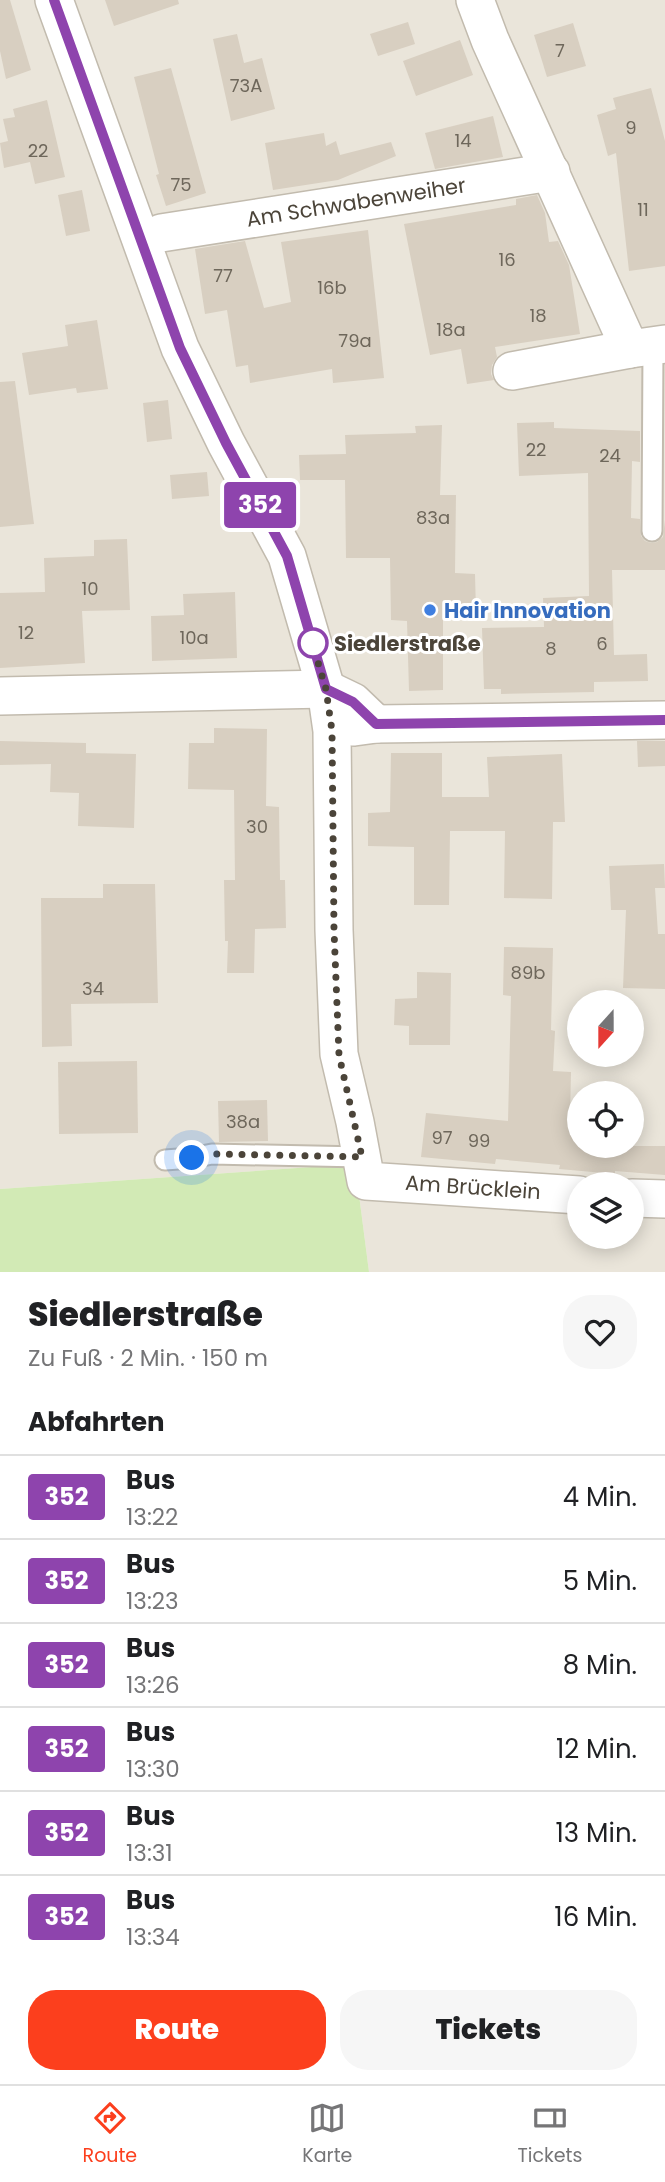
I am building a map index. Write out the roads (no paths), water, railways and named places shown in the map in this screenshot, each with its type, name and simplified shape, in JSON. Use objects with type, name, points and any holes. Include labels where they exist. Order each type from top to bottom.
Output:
[{"type":"street","points":[[54,0],[180,348],[226,443],[287,556],[326,689],[332,731],[334,930],[339,1055],[364,1169]]},
{"type":"street","points":[[475,0],[490,40],[551,172],[649,347],[512,371]]},
{"type":"street","name":"Am Schwabenweiher","points":[[160,233],[551,172]]},
{"type":"street","points":[[0,696],[326,689],[353,702],[376,724]]},
{"type":"street","points":[[332,731],[376,724],[665,720]]},
{"type":"street","name":"Am Brücklein","points":[[364,1169],[567,1194]]},
{"type":"street","points":[[644,1198],[665,1199]]},
{"type":"lane","points":[[649,347],[652,531]]},
{"type":"lane","points":[[165,1160],[212,1154],[364,1169]]},
{"type":"place","name":"Hair Innovation","points":[[430,610]]},
{"type":"place","name":"Siedlerstraße","points":[[313,643]]}]
